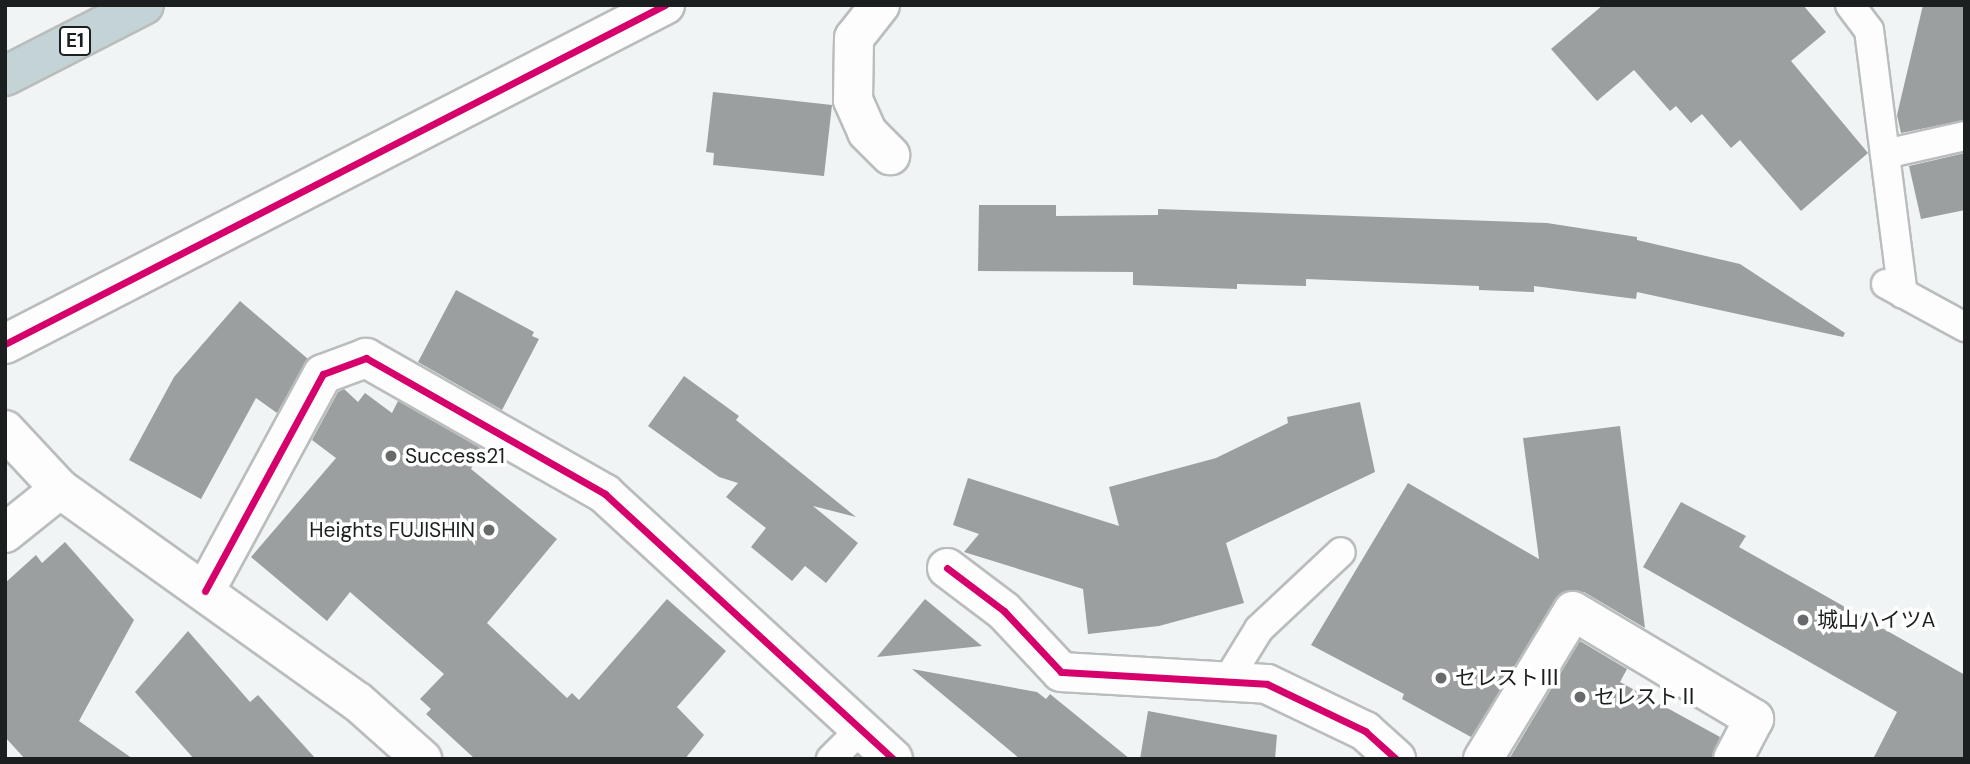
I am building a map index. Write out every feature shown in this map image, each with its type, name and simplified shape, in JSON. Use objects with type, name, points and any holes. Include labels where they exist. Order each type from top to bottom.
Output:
[{"type":"highway","name":"E1","points":[[5,76],[144,5]]},
{"type":"street","points":[[5,344],[664,5]]},
{"type":"street","points":[[880,5],[854,38],[853,100],[867,132],[890,155]]},
{"type":"street","points":[[205,591],[323,374],[366,358],[606,494],[893,759]]},
{"type":"street","points":[[5,430],[60,489],[358,702],[422,759]]},
{"type":"street","points":[[5,533],[60,489]]},
{"type":"street","points":[[947,568],[1004,611],[1060,672],[1267,684],[1366,732],[1396,759]]},
{"type":"street","points":[[1483,759],[1573,611],[1754,719],[1733,759]]},
{"type":"lane","points":[[1850,5],[1869,30],[1885,154],[1893,288],[1965,327]]},
{"type":"lane","points":[[1885,154],[1965,136]]},
{"type":"lane","points":[[1227,681],[1259,629],[1341,552]]},
{"type":"lane","points":[[831,759],[860,730]]},
{"type":"building","points":[[1603,5],[1803,5],[1826,32],[1791,61],[1868,153],[1801,211],[1740,140],[1731,148],[1702,114],[1691,123],[1676,106],[1670,111],[1634,70],[1597,101],[1551,49]]},
{"type":"building","points":[[1923,5],[1965,5],[1965,120],[1901,133],[1897,115]]},
{"type":"building","points":[[713,92],[832,105],[824,176],[713,165],[714,153],[706,152]]},
{"type":"building","points":[[1965,153],[1965,210],[1921,219],[1909,166]]},
{"type":"building","points":[[979,205],[1056,205],[1056,216],[1158,215],[1158,209],[1547,223],[1637,237],[1637,240],[1740,264],[1845,333],[1843,337],[1637,292],[1636,299],[1534,286],[1534,292],[1479,290],[1479,286],[1306,279],[1306,286],[1237,284],[1237,289],[1133,285],[1133,272],[978,271]]},
{"type":"building","points":[[456,290],[534,332],[532,336],[539,339],[502,410],[418,362]]},
{"type":"building","points":[[240,301],[308,359],[277,413],[256,398],[201,499],[129,460],[174,377]]},
{"type":"building","points":[[684,376],[739,416],[736,420],[856,517],[813,506],[858,543],[826,583],[805,566],[792,581],[751,547],[766,528],[726,497],[738,483],[719,477],[648,426]]},
{"type":"building","points":[[344,389],[358,402],[365,393],[392,413],[398,401],[482,449],[471,469],[557,539],[487,623],[567,698],[572,693],[579,700],[667,599],[726,651],[677,707],[704,735],[685,759],[475,759],[426,714],[431,709],[420,699],[444,674],[350,592],[327,621],[251,557],[336,458],[312,440],[338,392]]},
{"type":"building","points":[[1360,402],[1375,472],[1226,543],[1244,603],[1159,626],[1088,634],[1083,589],[964,552],[979,534],[953,525],[968,478],[1119,526],[1109,487],[1216,458],[1288,423],[1287,417]]},
{"type":"building","points":[[1620,426],[1645,628],[1584,592],[1562,592],[1471,737],[1402,699],[1404,694],[1311,645],[1408,483],[1539,559],[1523,438]]},
{"type":"building","points":[[1681,502],[1746,536],[1739,547],[1965,675],[1965,759],[1873,759],[1897,712],[1643,567]]},
{"type":"building","points":[[65,542],[134,620],[79,721],[133,759],[25,759],[5,737],[5,583],[36,555],[42,563]]},
{"type":"building","points":[[925,599],[982,646],[877,657]]},
{"type":"building","points":[[188,631],[250,702],[258,695],[316,759],[194,759],[135,692]]},
{"type":"building","points":[[1580,641],[1627,669],[1620,682],[1720,737],[1711,759],[1509,759]]},
{"type":"building","points":[[912,669],[1037,692],[1046,699],[1050,694],[1130,759],[1020,759]]},
{"type":"building","points":[[1148,711],[1277,735],[1275,759],[1140,759]]},
{"type":"cycle path","points":[[5,344],[665,5]]},
{"type":"cycle path","points":[[205,591],[323,374],[366,358],[605,494],[893,759]]},
{"type":"cycle path","points":[[947,568],[1004,611],[1061,672],[1267,684],[1365,731],[1396,759]]},
{"type":"place","name":"Success21","points":[[391,456]]},
{"type":"place","name":"Heights FUJISHIN","points":[[489,530]]},
{"type":"place","name":"城山ハイツA","points":[[1803,620]]},
{"type":"place","name":"セレストⅢ","points":[[1441,678]]},
{"type":"place","name":"セレストⅡ","points":[[1580,697]]}]
